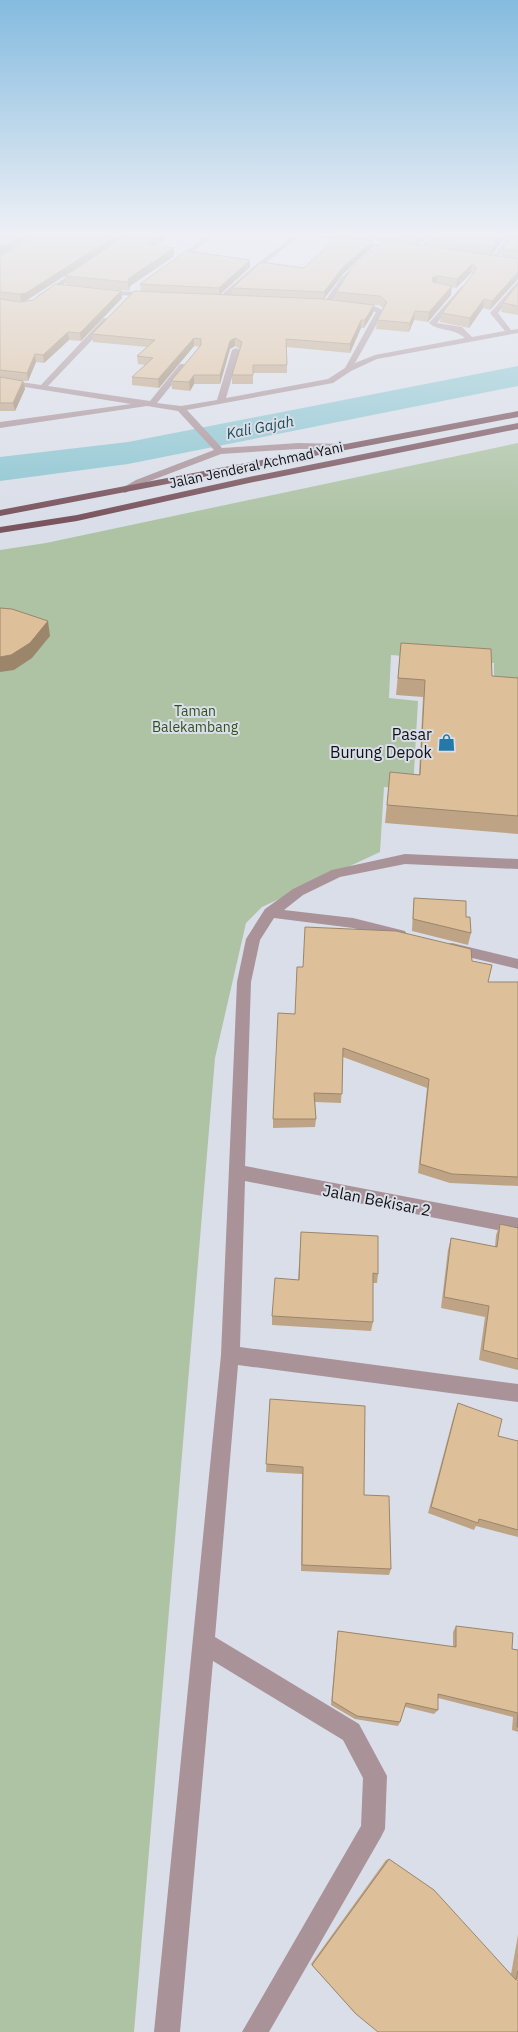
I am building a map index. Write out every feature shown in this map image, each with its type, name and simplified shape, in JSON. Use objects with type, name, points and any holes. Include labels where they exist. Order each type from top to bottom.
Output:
[{"type":"main road","name":"Jalan Jenderal Achmad Yani","points":[[0,513],[518,414]]},
{"type":"main road","name":"Jalan Jenderal Achmad Yani","points":[[0,530],[76,518],[249,480],[518,426]]},
{"type":"main road","points":[[368,442],[380,454]]},
{"type":"street","points":[[42,388],[96,331]]},
{"type":"street","points":[[348,369],[369,331]]},
{"type":"street","points":[[462,331],[471,340]]},
{"type":"street","points":[[0,381],[181,408],[220,403],[330,381],[348,369],[375,357],[514,332]]},
{"type":"street","points":[[220,403],[236,350]]},
{"type":"street","points":[[0,425],[153,403],[191,358]]},
{"type":"street","points":[[181,408],[217,448]]},
{"type":"street","points":[[125,490],[217,448],[347,447]]},
{"type":"street","points":[[167,2032],[230,1355],[244,982],[253,939],[270,913],[298,892],[337,872],[405,859],[518,864]]},
{"type":"street","points":[[270,913],[353,923],[411,938]]},
{"type":"street","points":[[440,945],[518,964]]},
{"type":"street","name":"Jalan Bekisar 2","points":[[237,1172],[518,1226]]},
{"type":"street","points":[[230,1355],[518,1394]]},
{"type":"street","points":[[202,1642],[352,1732],[375,1776],[372,1829],[255,2032]]},
{"type":"green space","name":"Taman Balekambang","points":[[518,443],[518,692],[494,690],[494,663],[391,655],[389,698],[418,701],[413,789],[384,787],[380,852],[262,907],[246,923],[215,1058],[134,2032],[0,2032],[0,550],[46,543]]},
{"type":"building","points":[[0,331],[82,331],[80,333],[68,332],[43,355],[35,354],[27,373],[0,370]]},
{"type":"building","points":[[95,331],[356,331],[350,344],[286,339],[287,365],[253,365],[253,375],[232,375],[242,342],[235,338],[230,341],[220,375],[194,375],[189,382],[171,381],[201,345],[201,339],[194,338],[158,379],[132,377],[153,358],[137,356],[155,340],[92,334]]},
{"type":"building","points":[[0,377],[23,381],[13,403],[0,403]]},
{"type":"building","points":[[0,608],[12,609],[48,621],[30,643],[11,655],[0,657]]},
{"type":"building","points":[[401,643],[491,649],[492,676],[518,678],[518,816],[387,805],[390,772],[420,775],[425,680],[398,678]]},
{"type":"building","points":[[414,898],[466,901],[466,917],[470,917],[471,933],[413,919]]},
{"type":"building","points":[[305,927],[396,931],[471,949],[472,961],[492,965],[488,982],[518,982],[518,1177],[452,1174],[420,1164],[429,1079],[343,1048],[342,1094],[314,1093],[316,1119],[273,1119],[278,1013],[295,1014],[297,967],[303,967]]},
{"type":"building","points":[[500,1224],[518,1228],[518,1359],[483,1350],[489,1306],[444,1297],[451,1238],[497,1247]]},
{"type":"building","points":[[301,1232],[378,1236],[378,1274],[373,1273],[373,1322],[272,1316],[275,1278],[299,1280]]},
{"type":"building","points":[[270,1399],[365,1406],[364,1495],[389,1496],[391,1569],[302,1565],[303,1467],[266,1464]]},
{"type":"building","points":[[458,1403],[502,1419],[498,1436],[518,1441],[518,1530],[479,1519],[478,1523],[431,1507]]},
{"type":"building","points":[[456,1626],[513,1633],[512,1649],[518,1650],[518,1713],[438,1694],[438,1710],[406,1703],[400,1722],[357,1716],[332,1701],[338,1631],[456,1647]]},
{"type":"building","points":[[389,1859],[434,1890],[516,1980],[518,1971],[518,2032],[378,2032],[356,2014],[312,1965]]},
{"type":"waterway","name":"Kali Gajah","points":[[0,469],[128,453],[518,376]]},
{"type":"place","name":"Pasar Burung Depok","points":[[446,743]]}]
